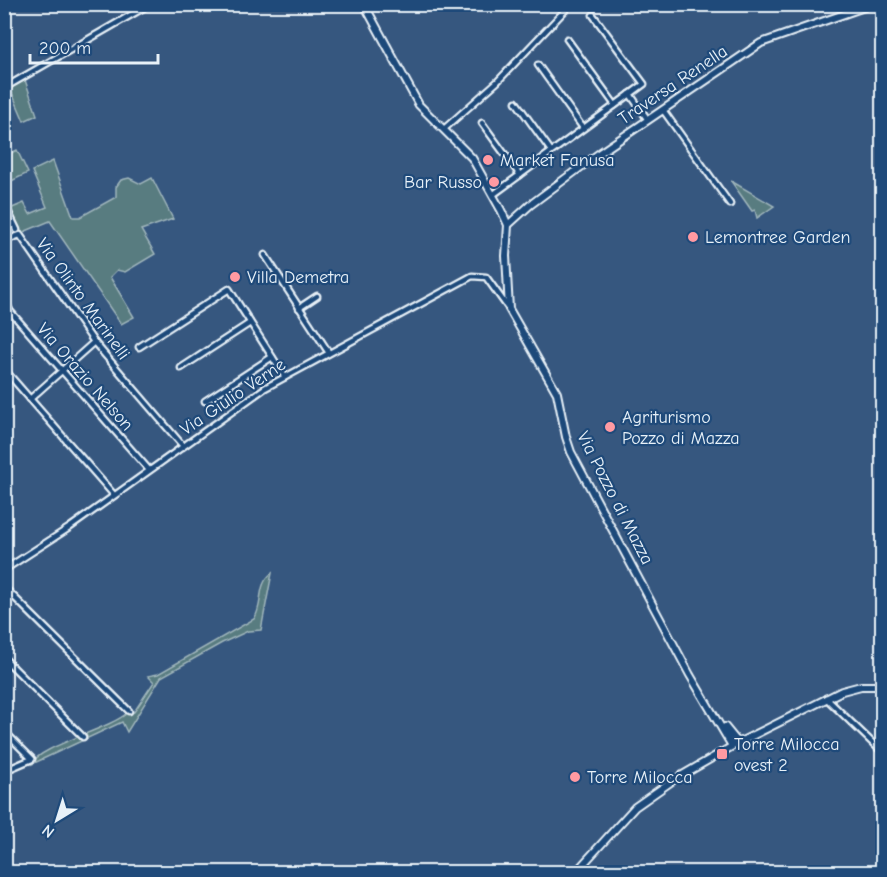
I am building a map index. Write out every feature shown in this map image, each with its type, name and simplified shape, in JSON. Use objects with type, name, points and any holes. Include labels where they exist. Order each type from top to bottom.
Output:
[{"type":"street","points":[[4,88],[150,4]]},
{"type":"street","name":"Via Pozzo di Mazza","points":[[364,4],[419,105],[472,158],[494,194],[508,225],[506,255],[509,309],[557,393],[566,440],[572,452],[690,675],[718,720]]},
{"type":"street","points":[[444,129],[497,82],[571,4]]},
{"type":"street","name":"Traversa Renella","points":[[508,225],[571,174],[761,43],[873,4]]},
{"type":"street","points":[[494,194],[644,84],[593,15]]},
{"type":"street","points":[[567,39],[615,105]]},
{"type":"street","points":[[538,65],[583,128]]},
{"type":"street","points":[[630,94],[648,120]]},
{"type":"street","points":[[516,102],[551,152]]},
{"type":"street","points":[[663,110],[730,204]]},
{"type":"street","points":[[482,123],[520,175]]},
{"type":"street","points":[[4,203],[17,230]]},
{"type":"street","name":"Via Olinto Marinelli","points":[[4,241],[20,235],[94,342],[183,446]]},
{"type":"street","points":[[265,255],[329,353]]},
{"type":"street","name":"Via Giulio Verne","points":[[4,570],[285,377],[477,274],[486,276],[509,309]]},
{"type":"street","points":[[139,347],[229,289],[285,377]]},
{"type":"street","points":[[299,308],[317,296]]},
{"type":"street","name":"Via Orazio Nelson","points":[[4,298],[10,311],[149,470]]},
{"type":"street","points":[[181,368],[250,323]]},
{"type":"street","points":[[30,399],[94,342]]},
{"type":"street","points":[[205,401],[272,357]]},
{"type":"street","points":[[4,369],[114,495]]},
{"type":"street","points":[[4,587],[129,711]]},
{"type":"street","points":[[4,658],[83,737]]},
{"type":"street","points":[[576,873],[641,802],[720,753],[850,688],[882,686]]},
{"type":"street","points":[[826,698],[882,752]]},
{"type":"street","points":[[718,720],[727,737],[735,745]]},
{"type":"street","points":[[718,720],[735,745]]},
{"type":"street","points":[[4,730],[32,758],[32,761],[4,771]]},
{"type":"street","points":[[720,753],[727,737]]},
{"type":"green space","points":[[25,80],[37,115],[24,121],[10,88]]},
{"type":"green space","points":[[17,150],[28,173],[5,184],[5,156]]},
{"type":"green space","points":[[53,161],[73,217],[80,217],[116,197],[116,187],[121,180],[129,178],[141,184],[152,178],[173,219],[141,230],[155,254],[125,272],[117,270],[110,277],[134,317],[121,324],[50,221],[21,233],[10,209],[24,203],[30,214],[47,207],[32,171]]},
{"type":"green space","points":[[731,181],[774,206],[757,218],[755,210],[752,211]]},
{"type":"green space","points":[[272,573],[261,630],[248,631],[222,643],[161,677],[127,732],[122,722],[32,764],[47,751],[106,725],[127,713],[134,712],[154,682],[148,676],[158,674],[254,619],[264,583]]},
{"type":"place","name":"Market Fanusa","points":[[488,160]]},
{"type":"place","name":"Bar Russo","points":[[494,182]]},
{"type":"place","name":"Lemontree Garden","points":[[693,237]]},
{"type":"place","name":"Villa Demetra","points":[[235,277]]},
{"type":"place","name":"Agriturismo Pozzo di Mazza","points":[[610,427]]},
{"type":"place","name":"Torre Milocca ovest 2","points":[[722,754]]},
{"type":"place","name":"Torre Milocca","points":[[575,777]]}]
